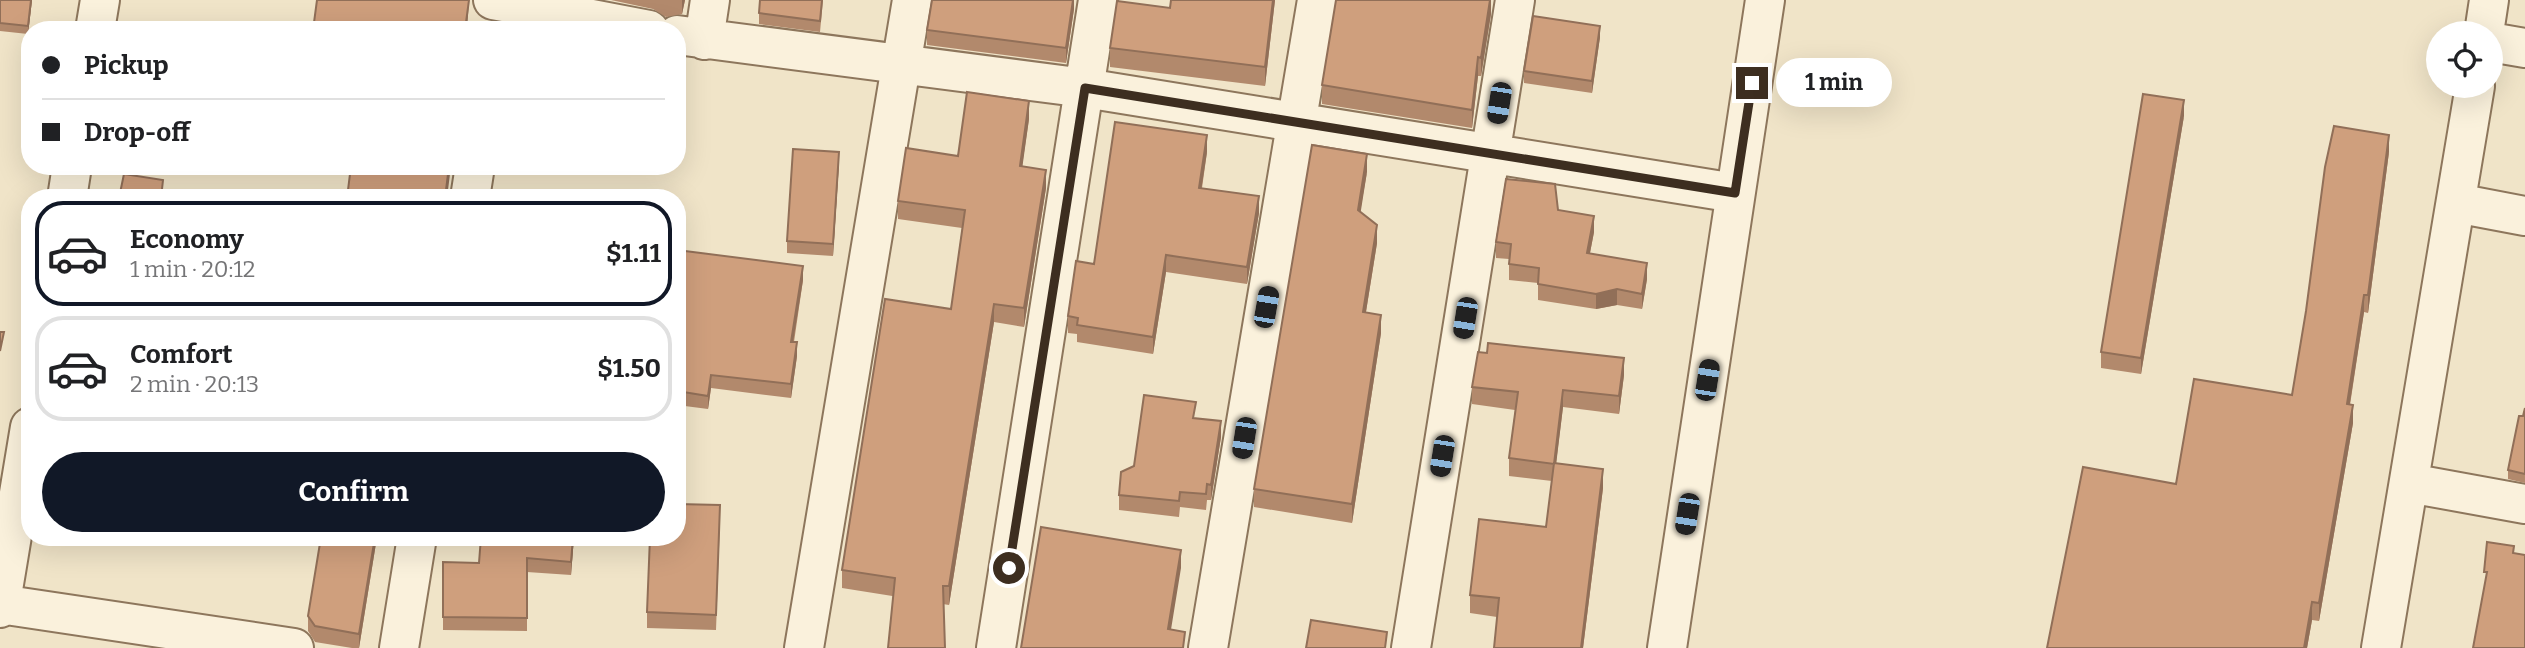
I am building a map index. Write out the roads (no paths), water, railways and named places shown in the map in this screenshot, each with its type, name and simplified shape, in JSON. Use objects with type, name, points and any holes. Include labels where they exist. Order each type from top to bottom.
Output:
[{"type":"street","points":[[96,21],[100,0]]},
{"type":"street","points":[[710,0],[690,38],[1085,88],[1735,193]]},
{"type":"street","points":[[804,648],[912,0]]},
{"type":"street","points":[[996,648],[1098,0]]},
{"type":"street","points":[[1208,648],[1317,0]]},
{"type":"street","points":[[1410,648],[1515,0]]},
{"type":"street","points":[[1667,648],[1765,0]]},
{"type":"street","points":[[2486,21],[2489,0]]},
{"type":"street","points":[[498,8],[587,21]]},
{"type":"street","points":[[2503,44],[2525,48]]},
{"type":"street","points":[[2382,648],[2473,98]]},
{"type":"street","points":[[2456,203],[2525,216]]},
{"type":"street","points":[[21,480],[0,605],[205,641],[294,648]]},
{"type":"street","points":[[2409,483],[2525,504]]},
{"type":"street","points":[[399,648],[415,546]]}]
